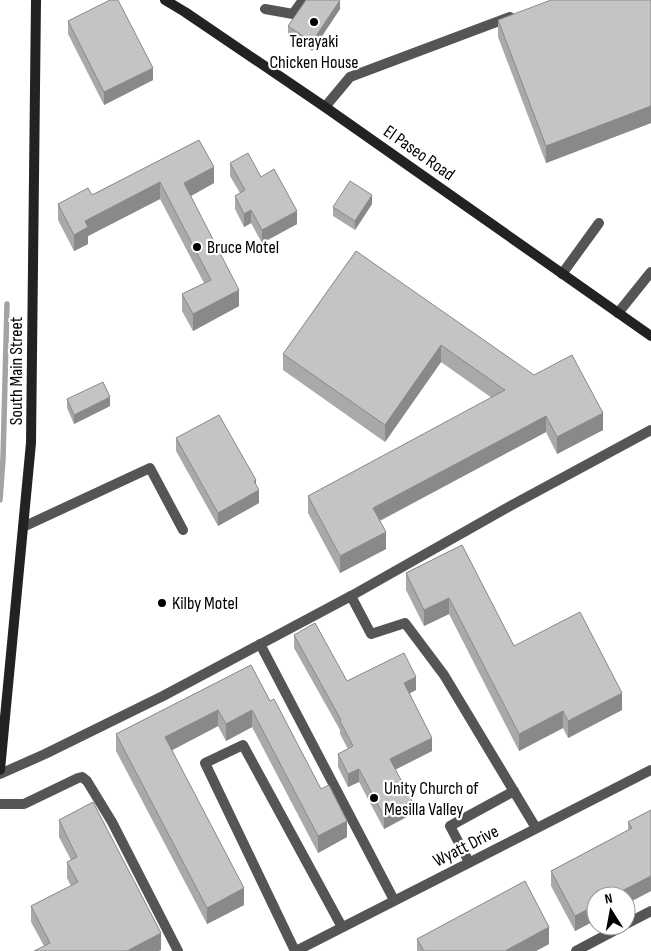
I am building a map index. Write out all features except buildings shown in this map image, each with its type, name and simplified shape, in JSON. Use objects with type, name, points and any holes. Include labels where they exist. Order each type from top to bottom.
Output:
[{"type":"main road","name":"South Main Street","points":[[0,770],[31,443],[36,0]]},
{"type":"main road","name":"El Paseo Road","points":[[165,0],[325,107],[651,336]]},
{"type":"street","points":[[265,9],[293,14],[303,0]]},
{"type":"street","points":[[325,107],[350,77],[519,14]]},
{"type":"street","points":[[562,274],[599,223]]},
{"type":"street","points":[[618,313],[651,272]]},
{"type":"street","points":[[0,774],[163,696],[351,596],[512,505],[651,430]]},
{"type":"street","points":[[23,527],[150,468],[183,530]]},
{"type":"street","points":[[351,596],[371,634],[405,623],[444,675],[536,828]]},
{"type":"street","points":[[260,644],[394,900]]},
{"type":"street","points":[[296,951],[205,763],[243,745],[342,927]]},
{"type":"street","name":"Wyatt Drive","points":[[296,951],[651,770]]},
{"type":"street","points":[[0,804],[24,804],[78,778],[82,777],[87,781],[112,822],[178,951]]},
{"type":"street","points":[[470,862],[450,826],[514,791]]},
{"type":"street","points":[[636,919],[651,911]]},
{"type":"street","points":[[576,951],[604,936]]},
{"type":"waterway","points":[[0,500],[3,459],[7,304]]},
{"type":"place","name":"Terayaki Chicken House","points":[[314,22]]},
{"type":"place","name":"Bruce Motel","points":[[197,247]]},
{"type":"place","name":"Kilby Motel","points":[[162,603]]},
{"type":"place","name":"Unity Church of Mesilla Valley","points":[[374,798]]}]
